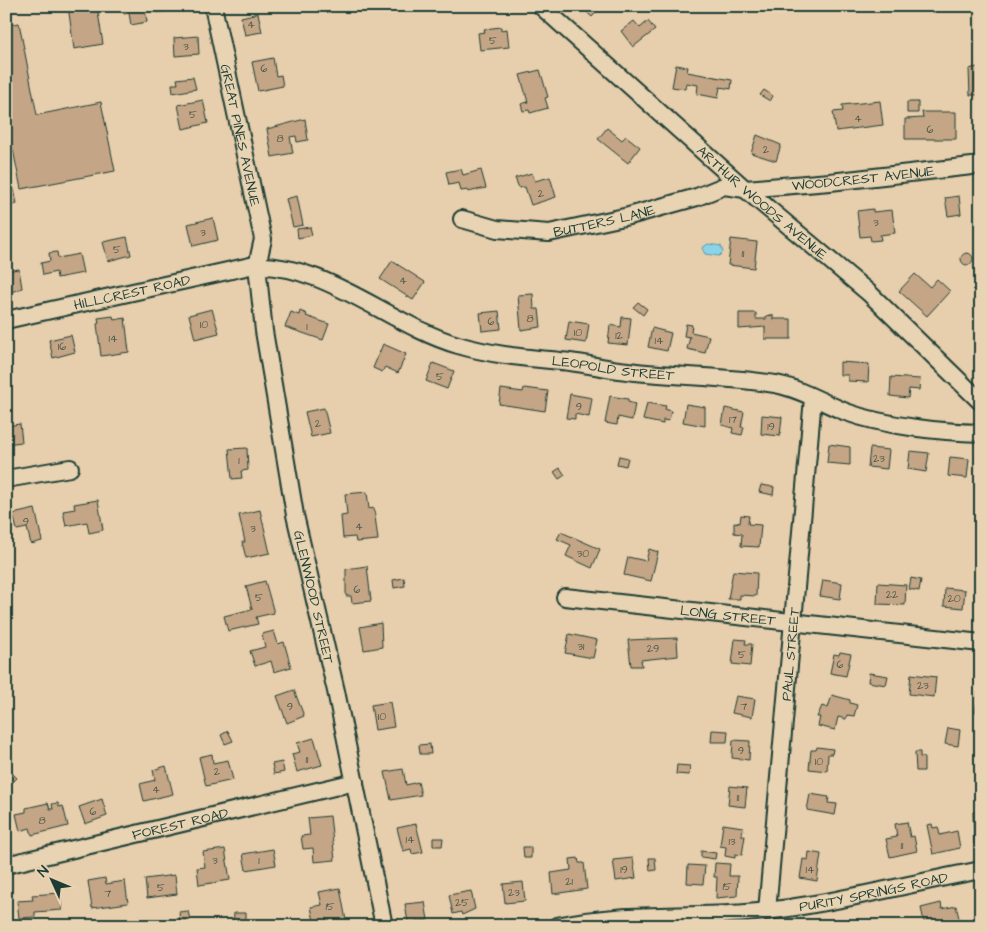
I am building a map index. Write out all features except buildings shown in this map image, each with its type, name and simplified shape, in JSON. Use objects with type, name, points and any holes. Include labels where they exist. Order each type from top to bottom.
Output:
[{"type":"street","name":"GREAT PINES AVENUE","points":[[213,6],[263,239],[257,266]]},
{"type":"street","name":"ARTHUR WOODS AVENUE","points":[[541,6],[745,189],[868,294],[981,402]]},
{"type":"street","name":"WOODCREST AVENUE","points":[[745,189],[830,182],[981,165]]},
{"type":"street","name":"BUTTERS LANE","points":[[462,218],[497,230],[549,233],[629,216],[697,198],[724,186],[745,189]]},
{"type":"street","name":"HILLCREST ROAD","points":[[6,320],[257,266]]},
{"type":"street","name":"LEOPOLD STREET","points":[[257,266],[276,266],[304,274],[343,290],[429,335],[474,350],[509,357],[582,364],[619,370],[776,384],[870,419],[932,429],[981,433]]},
{"type":"street","name":"GLENWOOD STREET","points":[[257,266],[264,332],[295,515],[355,782],[384,926]]},
{"type":"street","name":"PAUL STREET","points":[[767,911],[813,398]]},
{"type":"street","points":[[6,478],[70,468]]},
{"type":"street","name":"LONG STREET","points":[[564,597],[981,644]]},
{"type":"street","name":"FOREST ROAD","points":[[6,865],[355,782]]},
{"type":"street","name":"PURITY SPRINGS ROAD","points":[[557,926],[620,916],[767,911],[868,895],[981,870]]},
{"type":"water","points":[[708,244],[721,246],[723,252],[719,256],[705,254],[702,248]]}]
